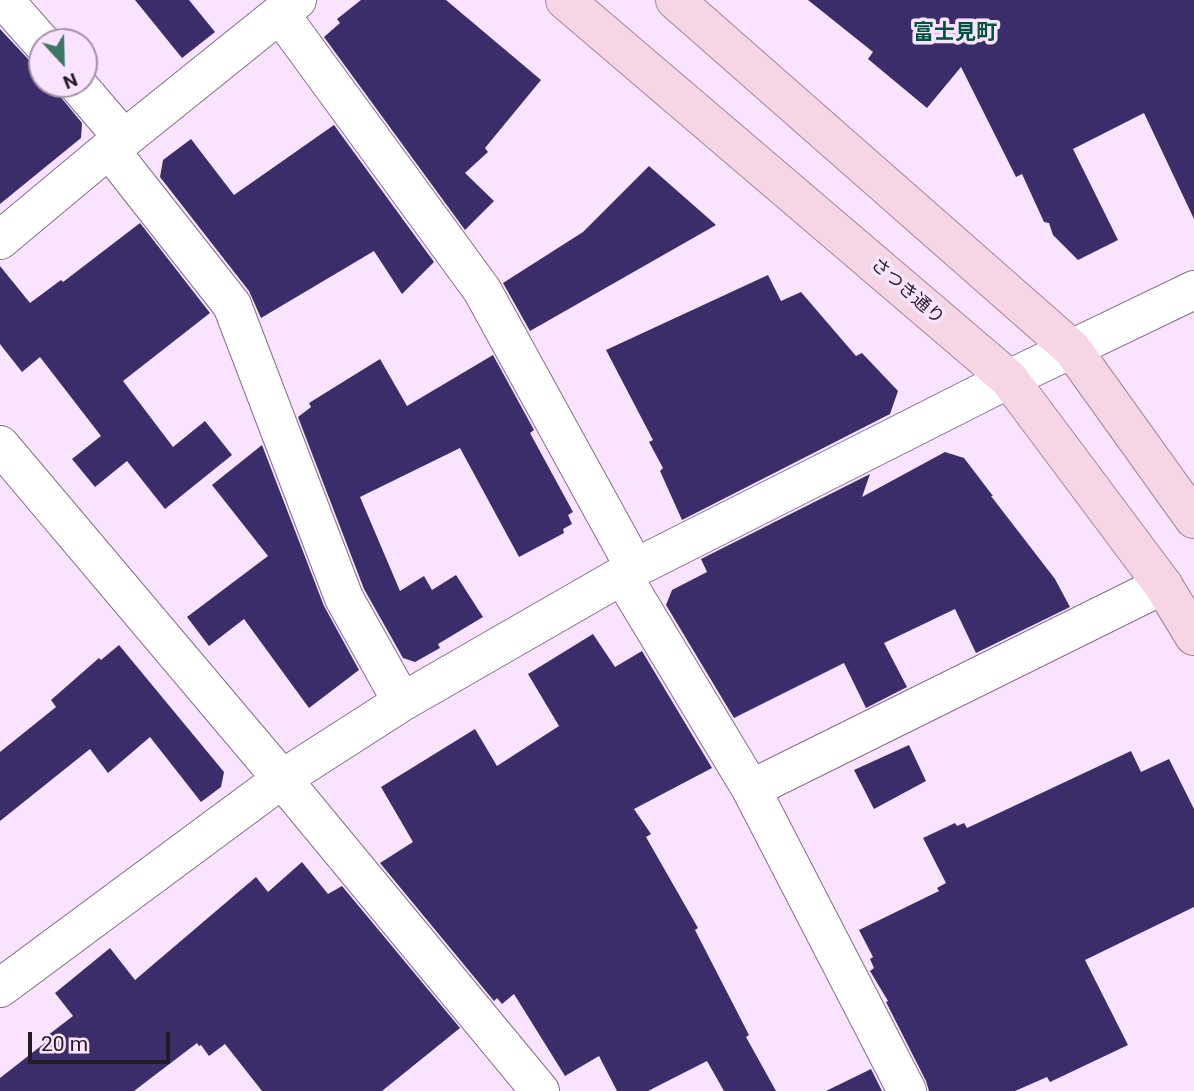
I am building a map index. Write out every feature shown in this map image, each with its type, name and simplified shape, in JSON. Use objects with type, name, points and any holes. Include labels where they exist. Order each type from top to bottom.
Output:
[{"type":"main road","name":"さつき通り","points":[[565,0],[1009,379],[1163,585],[1194,636]]},
{"type":"main road","points":[[675,0],[1072,349],[1194,519]]},
{"type":"street","points":[[4,0],[29,28]]},
{"type":"street","points":[[0,240],[289,7],[482,290],[628,571],[751,789],[907,1091]]},
{"type":"street","points":[[86,98],[232,305],[344,598],[402,702]]},
{"type":"street","points":[[0,988],[282,779],[402,702],[628,571],[1194,289]]},
{"type":"street","points":[[0,444],[540,1091]]},
{"type":"street","points":[[751,789],[1163,585]]},
{"type":"building","points":[[135,0],[189,0],[215,32],[182,58]]},
{"type":"building","points":[[361,0],[446,0],[541,80],[485,148],[488,152],[465,173],[494,201],[465,230],[324,37],[340,23],[337,19]]},
{"type":"building","points":[[808,0],[1194,0],[1194,219],[1144,113],[1073,149],[1118,240],[1078,260],[1053,235],[1049,223],[1044,222],[1022,174],[1016,177],[961,67],[927,108],[868,59],[873,52]]},
{"type":"building","points":[[0,29],[28,59],[28,98],[61,98],[82,123],[81,138],[0,204]]},
{"type":"building","points":[[334,125],[434,262],[402,294],[374,251],[261,318],[249,291],[160,177],[163,160],[191,139],[234,195]]},
{"type":"building","points":[[649,166],[716,225],[530,331],[503,283],[583,232]]},
{"type":"building","points":[[140,223],[210,313],[123,381],[173,447],[205,421],[232,455],[165,509],[127,461],[95,487],[72,459],[101,436],[40,357],[22,372],[0,344],[0,266],[30,303],[61,280],[63,282]]},
{"type":"building","points":[[768,275],[781,301],[801,292],[856,356],[862,353],[898,391],[890,414],[682,520],[660,471],[663,468],[649,442],[653,440],[606,350]]},
{"type":"building","points":[[493,355],[534,430],[530,433],[573,512],[568,515],[572,524],[563,529],[564,533],[519,557],[460,448],[360,497],[400,591],[424,576],[432,590],[456,575],[483,617],[438,644],[440,648],[415,662],[403,658],[364,589],[298,417],[311,407],[309,403],[380,359],[407,406]]},
{"type":"building","points":[[262,445],[324,606],[359,670],[309,708],[244,619],[209,646],[187,617],[268,556],[212,485]]},
{"type":"building","points":[[945,452],[964,458],[1055,579],[1070,607],[976,653],[955,609],[884,643],[907,687],[866,708],[844,663],[734,718],[666,605],[672,590],[707,572],[701,559],[870,474],[862,497]]},
{"type":"building","points":[[593,634],[615,667],[642,651],[712,768],[634,809],[651,834],[646,837],[698,928],[695,930],[749,1035],[746,1037],[776,1091],[724,1091],[707,1061],[648,1091],[617,1091],[599,1056],[565,1076],[514,994],[502,1004],[497,998],[494,1001],[380,863],[413,842],[381,787],[475,729],[497,766],[559,726],[528,674]]},
{"type":"building","points":[[119,645],[224,772],[221,787],[201,802],[150,737],[108,773],[90,749],[0,821],[0,752],[56,707],[51,700],[99,658],[101,660]]},
{"type":"building","points":[[909,745],[926,781],[874,809],[854,770]]},
{"type":"building","points":[[1131,751],[1141,772],[1169,759],[1194,809],[1194,907],[1085,960],[1128,1045],[1050,1082],[1047,1077],[1015,1091],[929,1091],[886,1002],[888,1001],[870,971],[874,968],[870,959],[873,957],[859,930],[939,891],[937,888],[946,883],[923,838],[955,823],[957,826],[964,823],[967,828]]},
{"type":"building","points":[[302,862],[328,894],[342,886],[460,1028],[382,1091],[262,1091],[225,1044],[209,1056],[197,1043],[134,1091],[0,1091],[0,1078],[46,1042],[43,1039],[73,1016],[55,993],[110,948],[135,980],[256,877],[268,892]]},
{"type":"building","points":[[871,1069],[882,1091],[826,1091]]},
{"type":"district","name":"富士見町","points":[[955,34]]}]
